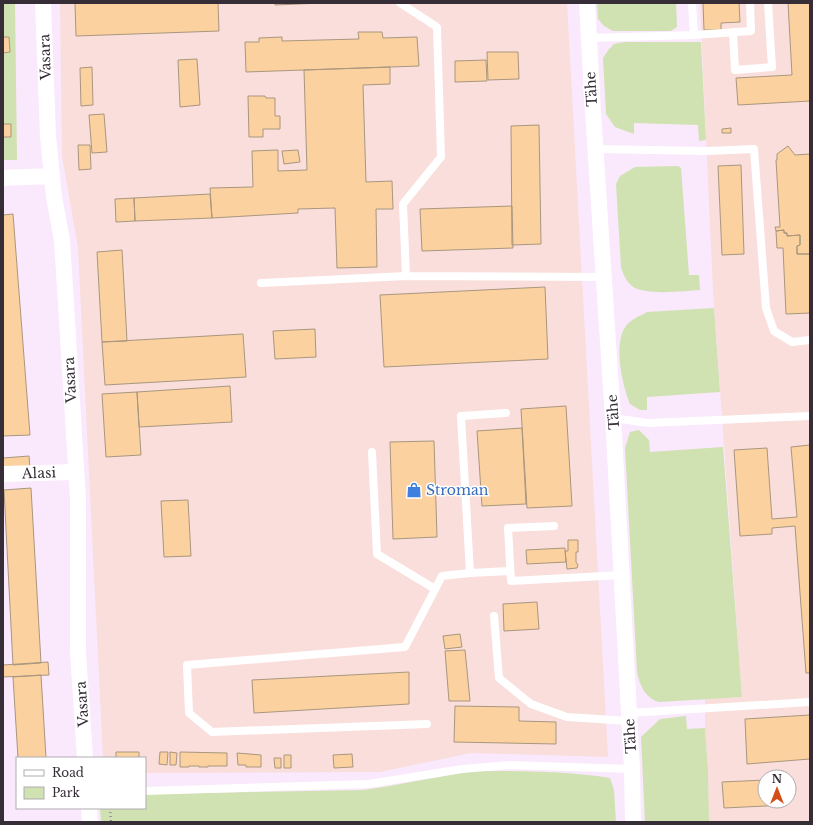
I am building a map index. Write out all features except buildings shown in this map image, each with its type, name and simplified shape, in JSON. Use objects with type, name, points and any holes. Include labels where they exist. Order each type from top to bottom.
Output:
[{"type":"street","name":"Vasara","points":[[43,3],[48,136],[51,176],[62,240],[78,498],[78,652],[85,757]]},
{"type":"street","name":"Tähe","points":[[587,3],[622,575],[632,769],[633,822]]},
{"type":"street","points":[[3,178],[51,176]]},
{"type":"street","name":"Alasi","points":[[3,474],[76,472]]},
{"type":"street","points":[[89,809],[90,822]]},
{"type":"lane","points":[[400,3],[437,27],[442,157],[403,204],[406,276]]},
{"type":"lane","points":[[692,3],[694,35]]},
{"type":"lane","points":[[589,38],[694,35],[751,31],[750,3]]},
{"type":"lane","points":[[733,32],[735,70],[772,68],[768,3]]},
{"type":"lane","points":[[595,149],[707,151],[754,149],[766,308],[774,330],[792,342],[810,340]]},
{"type":"lane","points":[[261,283],[406,276],[603,277]]},
{"type":"lane","points":[[470,573],[461,416],[506,413]]},
{"type":"lane","points":[[613,418],[648,423],[810,416]]},
{"type":"lane","points":[[372,452],[377,554],[435,589]]},
{"type":"lane","points":[[554,526],[508,528],[511,581],[622,575]]},
{"type":"lane","points":[[427,724],[212,732],[189,713],[187,665],[406,647],[442,576],[510,571]]},
{"type":"lane","points":[[494,616],[499,678],[531,704],[567,717],[629,717],[810,702]]},
{"type":"lane","points":[[146,791],[368,784],[462,769],[510,765],[632,769]]},
{"type":"path","points":[[110,809],[111,822]]},
{"type":"shaded area","points":[[60,3],[567,3],[608,757],[471,753],[380,772],[146,773],[146,757],[103,757],[78,248],[62,156]]},
{"type":"shaded area","points":[[700,3],[810,3],[810,822],[709,822],[705,699],[742,697],[713,291]]},
{"type":"green space","points":[[3,3],[15,3],[17,160],[3,160]]},
{"type":"green space","points":[[597,3],[676,3],[677,27],[671,31],[613,31],[604,26],[598,19]]},
{"type":"green space","points":[[625,42],[701,42],[706,140],[699,141],[698,125],[634,123],[634,134],[615,127],[606,114],[603,58],[614,44]]},
{"type":"green space","points":[[678,166],[681,168],[689,275],[699,275],[700,290],[655,292],[638,289],[628,282],[621,267],[616,184],[620,176],[635,167]]},
{"type":"green space","points":[[714,308],[720,392],[647,397],[647,410],[640,410],[630,404],[624,386],[619,353],[622,333],[626,326],[647,312]]},
{"type":"green space","points":[[639,430],[649,440],[650,452],[723,447],[742,697],[659,702],[646,694],[639,681],[637,671],[625,448],[630,432]]},
{"type":"green space","points":[[686,716],[687,729],[705,728],[709,822],[645,822],[641,737],[660,719]]},
{"type":"green space","points":[[475,771],[526,771],[610,778],[614,790],[616,822],[101,822],[100,809],[146,809],[146,794],[363,790]]},
{"type":"place","name":"Stroman","points":[[414,490]]}]
